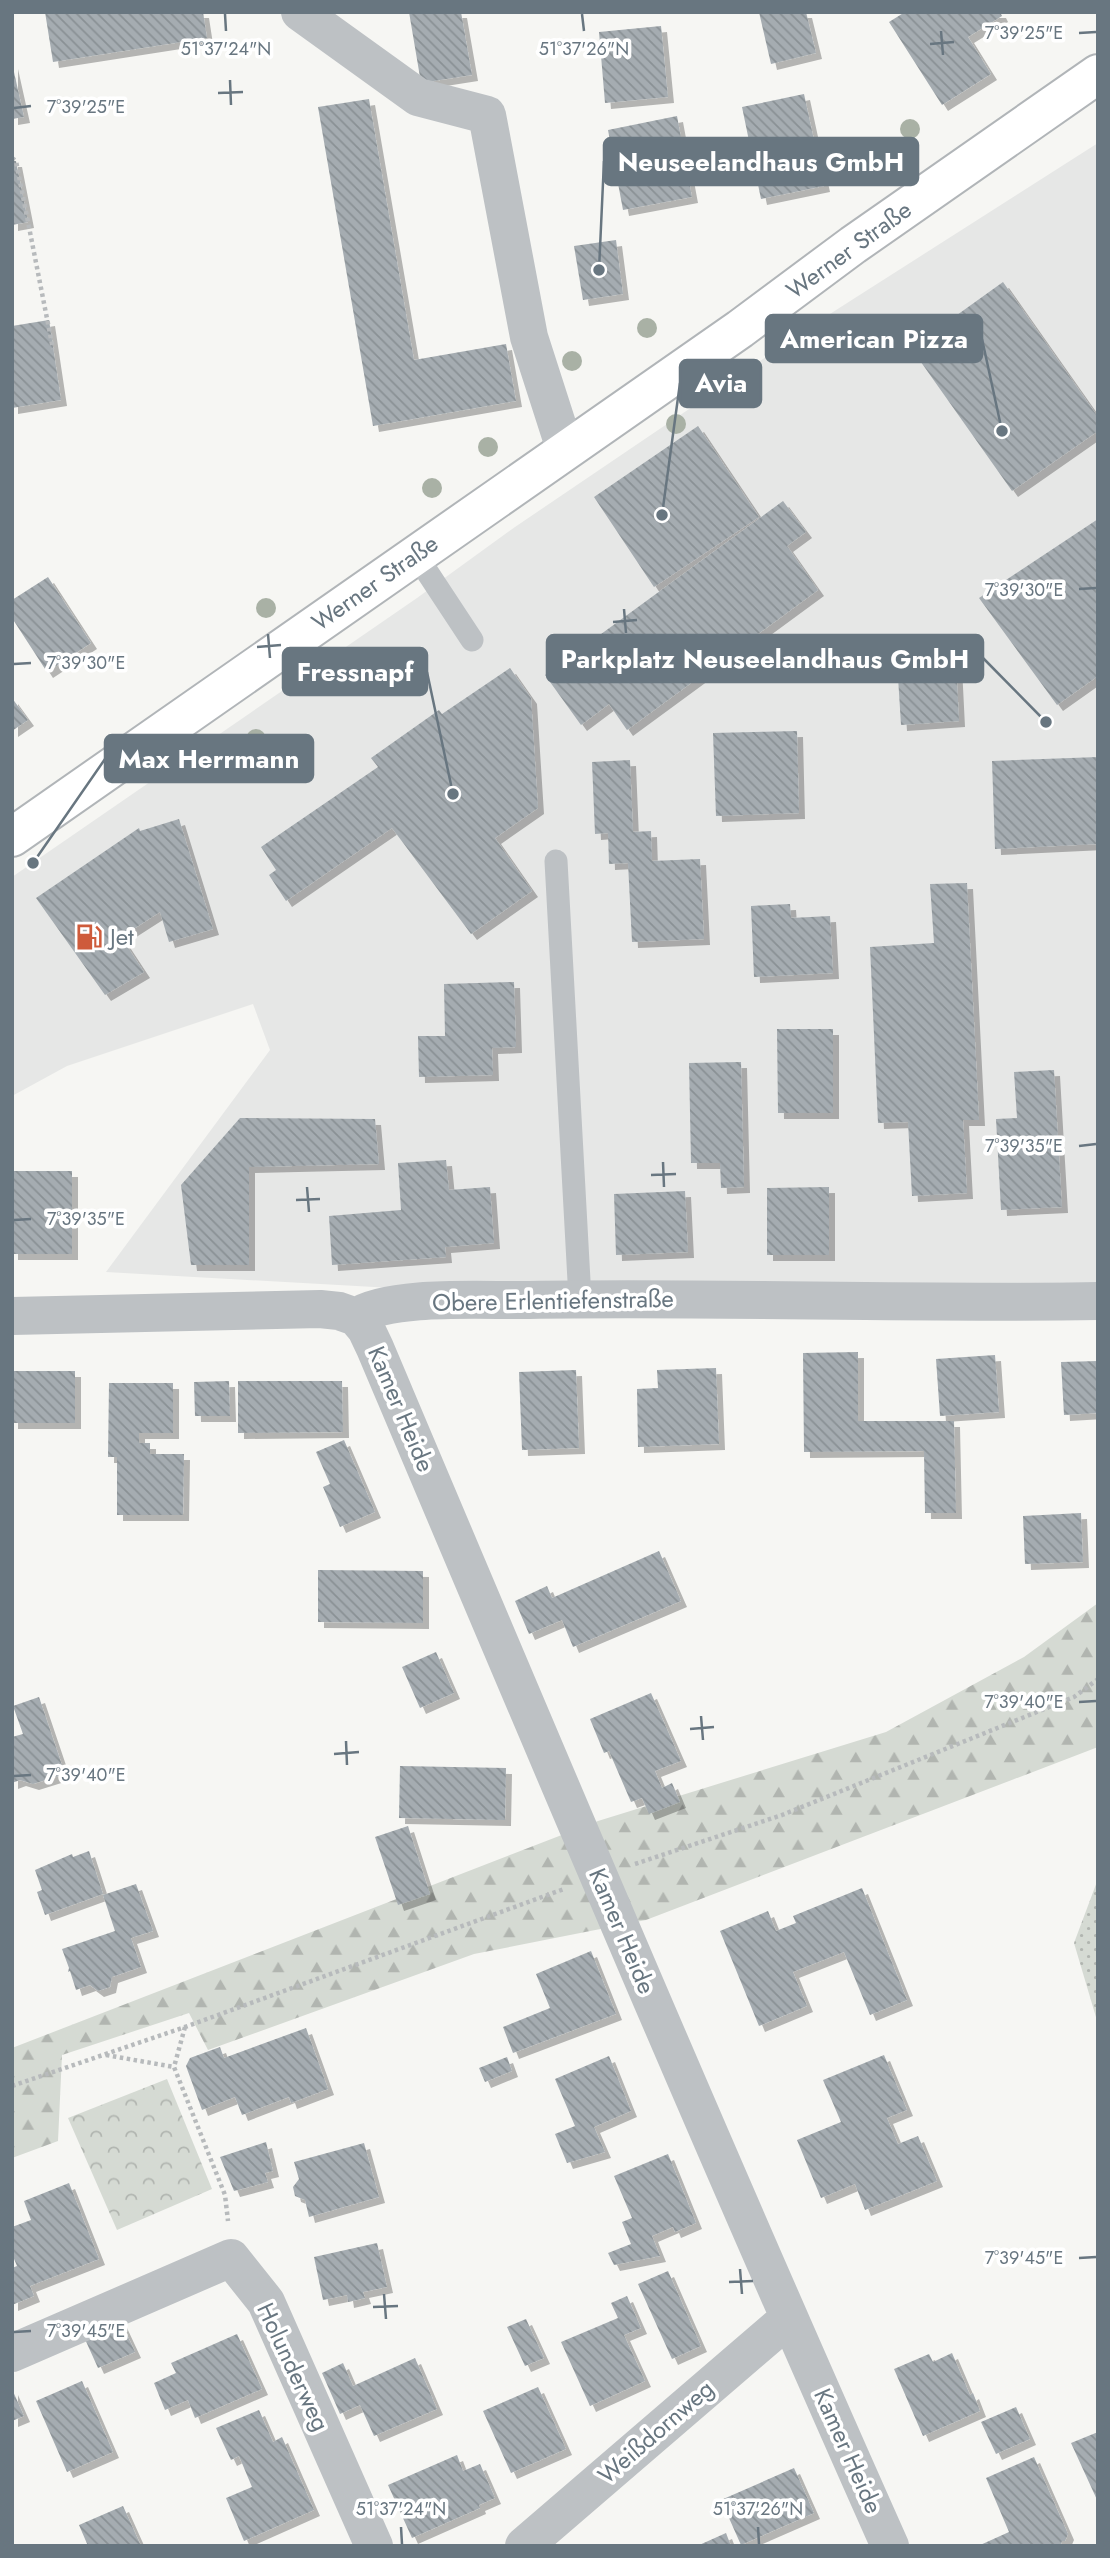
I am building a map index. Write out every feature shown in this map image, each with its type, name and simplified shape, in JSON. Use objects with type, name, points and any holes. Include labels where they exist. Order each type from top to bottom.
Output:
[{"type":"main road","name":"Werner Straße","points":[[12,837],[740,329],[853,245],[1098,74]]},
{"type":"street","points":[[300,12],[418,97],[487,115],[529,337],[565,449]]},
{"type":"street","name":"Obere Erlentiefenstraße","points":[[356,1317],[374,1308],[403,1303],[580,1299],[1098,1301]]},
{"type":"street","points":[[12,1316],[320,1309],[339,1311],[356,1317]]},
{"type":"street","name":"Kamer Heide","points":[[356,1317],[366,1329],[375,1348],[598,1876],[890,2546]]},
{"type":"street","points":[[12,2353],[230,2258]]},
{"type":"street","name":"Holunderweg","points":[[230,2258],[266,2302],[374,2546]]},
{"type":"street","name":"Weißdornweg","points":[[524,2546],[789,2318]]},
{"type":"lane","points":[[416,555],[472,640]]},
{"type":"lane","points":[[556,861],[580,1299]]},
{"type":"path","points":[[12,158],[16,161],[53,349]]},
{"type":"path","points":[[12,2085],[185,2026],[598,1876],[782,1815],[1074,1697],[1098,1679]]},
{"type":"path","points":[[185,2026],[174,2067],[225,2195],[230,2258]]},
{"type":"path","points":[[104,2054],[174,2067]]},
{"type":"shaded area","points":[[1098,143],[1098,1282],[392,1288],[106,1272],[270,1050],[253,1004],[67,1066],[12,1096],[12,877],[417,598],[515,527],[822,319]]},
{"type":"green space","points":[[1098,1603],[1098,1747],[646,1920],[474,1954],[208,2050],[189,2013],[62,2055],[58,2141],[12,2158],[12,2048],[598,1821],[886,1732],[1024,1657]]},
{"type":"green space","points":[[1098,1879],[1098,2024],[1074,1943]]},
{"type":"green space","points":[[167,2079],[212,2189],[117,2230],[68,2118]]},
{"type":"building","points":[[45,12],[203,12],[207,38],[53,62]]},
{"type":"building","points":[[409,12],[461,12],[472,75],[421,83]]},
{"type":"building","points":[[759,12],[806,12],[816,53],[771,64]]},
{"type":"building","points":[[905,12],[1000,12],[1002,16],[968,37],[991,74],[942,105],[889,22]]},
{"type":"building","points":[[661,26],[668,97],[605,103],[599,32]]},
{"type":"building","points":[[12,63],[24,117],[12,119]]},
{"type":"building","points":[[804,94],[824,186],[761,199],[742,107]]},
{"type":"building","points":[[369,99],[414,360],[506,344],[516,401],[373,426],[318,107]]},
{"type":"building","points":[[677,116],[692,197],[623,210],[608,130]]},
{"type":"building","points":[[12,161],[16,161],[28,222],[12,225]]},
{"type":"building","points":[[616,240],[623,294],[583,300],[574,246]]},
{"type":"building","points":[[1003,282],[1098,417],[1098,431],[1012,491],[911,348]]},
{"type":"building","points":[[49,320],[61,400],[12,408],[12,326]]},
{"type":"building","points":[[698,426],[759,517],[654,587],[594,497]]},
{"type":"building","points":[[783,501],[806,532],[787,546],[818,590],[627,730],[609,704],[581,725],[545,675]]},
{"type":"building","points":[[1098,519],[1098,676],[1057,705],[979,598]]},
{"type":"building","points":[[48,577],[91,643],[47,672],[12,618],[12,600]]},
{"type":"building","points":[[955,641],[959,721],[901,725],[896,645]]},
{"type":"building","points":[[510,668],[531,698],[538,808],[495,838],[532,891],[471,934],[392,828],[286,901],[269,875],[276,870],[261,847],[378,767],[371,758],[439,710],[442,714]]},
{"type":"building","points":[[12,698],[28,720],[12,731]]},
{"type":"building","points":[[797,731],[799,813],[716,816],[713,733]]},
{"type":"building","points":[[1098,757],[1098,844],[995,849],[992,761]]},
{"type":"building","points":[[630,760],[633,832],[651,831],[652,861],[700,859],[704,939],[632,942],[628,863],[609,864],[608,833],[595,834],[592,762]]},
{"type":"building","points":[[179,819],[213,929],[169,942],[160,912],[121,937],[144,972],[105,995],[36,898],[139,828],[140,831]]},
{"type":"building","points":[[967,883],[979,1120],[963,1120],[967,1193],[912,1196],[908,1122],[878,1123],[870,947],[934,943],[930,884]]},
{"type":"building","points":[[790,904],[791,918],[830,916],[833,973],[754,977],[751,906]]},
{"type":"building","points":[[514,982],[516,1047],[492,1048],[493,1075],[419,1077],[418,1036],[445,1036],[444,984]]},
{"type":"building","points":[[777,1029],[833,1029],[833,1113],[778,1113]]},
{"type":"building","points":[[741,1062],[744,1187],[721,1188],[720,1163],[691,1163],[689,1063]]},
{"type":"building","points":[[1054,1070],[1062,1207],[1001,1210],[996,1119],[1017,1118],[1014,1072]]},
{"type":"building","points":[[240,1118],[375,1119],[379,1164],[249,1167],[249,1265],[191,1265],[181,1185]]},
{"type":"building","points":[[446,1160],[449,1190],[490,1187],[494,1243],[445,1247],[446,1257],[332,1265],[329,1216],[401,1210],[398,1163]]},
{"type":"building","points":[[12,1171],[72,1171],[72,1254],[12,1254]]},
{"type":"building","points":[[829,1187],[829,1255],[767,1255],[767,1188]]},
{"type":"building","points":[[685,1191],[688,1252],[616,1255],[614,1194]]},
{"type":"building","points":[[858,1352],[858,1421],[954,1421],[956,1513],[925,1513],[924,1451],[804,1452],[803,1353]]},
{"type":"building","points":[[995,1355],[999,1412],[940,1416],[936,1359]]},
{"type":"building","points":[[1098,1361],[1098,1413],[1064,1415],[1061,1362]]},
{"type":"building","points":[[716,1368],[719,1444],[638,1447],[637,1389],[658,1388],[657,1370]]},
{"type":"building","points":[[576,1370],[579,1448],[522,1450],[519,1372]]},
{"type":"building","points":[[12,1371],[75,1371],[75,1423],[12,1423]]},
{"type":"building","points":[[229,1381],[230,1416],[195,1416],[194,1382]]},
{"type":"building","points":[[238,1381],[342,1381],[343,1432],[238,1433]]},
{"type":"building","points":[[109,1383],[173,1383],[173,1433],[139,1433],[139,1443],[150,1443],[150,1454],[184,1454],[183,1515],[117,1515],[117,1457],[108,1457]]},
{"type":"building","points":[[344,1440],[375,1512],[340,1527],[323,1487],[330,1484],[316,1452]]},
{"type":"building","points":[[1081,1513],[1083,1562],[1025,1564],[1023,1516]]},
{"type":"building","points":[[659,1551],[681,1601],[573,1647],[562,1620],[529,1634],[515,1601],[547,1586],[552,1598]]},
{"type":"building","points":[[318,1570],[423,1571],[423,1623],[318,1622]]},
{"type":"building","points":[[436,1652],[454,1693],[420,1708],[402,1667]]},
{"type":"building","points":[[651,1693],[681,1761],[655,1771],[662,1788],[672,1783],[680,1802],[649,1814],[642,1798],[631,1802],[609,1751],[604,1753],[590,1719]]},
{"type":"building","points":[[39,1697],[65,1774],[33,1784],[20,1780],[12,1783],[12,1737],[23,1734],[13,1706]]},
{"type":"building","points":[[400,1766],[506,1768],[505,1820],[399,1818]]},
{"type":"building","points":[[408,1826],[430,1894],[398,1905],[375,1837]]},
{"type":"building","points":[[89,1851],[103,1894],[45,1915],[37,1892],[42,1890],[35,1870],[72,1854],[73,1857]]},
{"type":"building","points":[[136,1884],[153,1931],[131,1938],[141,1967],[112,1977],[110,1987],[98,1991],[90,1985],[76,1990],[62,1949],[115,1931],[103,1895]]},
{"type":"building","points":[[862,1888],[907,2000],[870,2015],[844,1952],[793,1972],[807,2006],[759,2026],[720,1931],[768,1911],[776,1931],[796,1923],[793,1916]]},
{"type":"building","points":[[591,1951],[616,2014],[513,2053],[503,2027],[550,2008],[536,1974]]},
{"type":"building","points":[[306,2028],[328,2089],[291,2103],[289,2097],[242,2115],[235,2097],[202,2110],[186,2066],[190,2058],[220,2047],[224,2058]]},
{"type":"building","points":[[884,2055],[907,2110],[887,2118],[898,2144],[918,2136],[937,2181],[865,2210],[855,2184],[821,2198],[797,2140],[841,2122],[823,2080]]},
{"type":"building","points":[[609,2056],[631,2111],[594,2127],[605,2152],[567,2163],[555,2134],[575,2126],[555,2079]]},
{"type":"building","points":[[507,2057],[512,2071],[485,2082],[479,2068]]},
{"type":"building","points":[[266,2142],[273,2171],[265,2173],[268,2182],[234,2191],[220,2157]]},
{"type":"building","points":[[364,2143],[379,2197],[309,2217],[305,2200],[295,2196],[293,2187],[299,2179],[294,2162]]},
{"type":"building","points":[[668,2154],[696,2223],[675,2232],[673,2227],[652,2236],[660,2256],[614,2265],[608,2253],[631,2244],[622,2222],[632,2218],[614,2176]]},
{"type":"building","points":[[69,2183],[99,2259],[30,2286],[34,2296],[12,2305],[12,2268],[17,2266],[12,2254],[12,2227],[31,2220],[24,2201]]},
{"type":"building","points":[[377,2243],[387,2287],[363,2292],[365,2298],[348,2302],[347,2295],[323,2300],[314,2257]]},
{"type":"building","points":[[668,2271],[701,2346],[672,2359],[638,2284]]},
{"type":"building","points":[[627,2296],[641,2328],[624,2335],[645,2381],[590,2406],[561,2342],[618,2318],[611,2303]]},
{"type":"building","points":[[526,2319],[544,2358],[525,2366],[507,2327]]},
{"type":"building","points":[[121,2322],[135,2352],[98,2368],[84,2337]]},
{"type":"building","points":[[237,2334],[262,2389],[195,2418],[188,2400],[165,2410],[154,2383],[176,2373],[171,2363]]},
{"type":"building","points":[[952,2353],[980,2411],[923,2436],[894,2369],[929,2354],[933,2362]]},
{"type":"building","points":[[415,2358],[437,2409],[374,2436],[360,2405],[340,2414],[322,2373],[343,2363],[353,2386]]},
{"type":"building","points":[[82,2381],[113,2452],[67,2472],[36,2401]]},
{"type":"building","points":[[538,2387],[566,2449],[511,2473],[483,2411]]},
{"type":"building","points":[[12,2389],[24,2416],[12,2421]]},
{"type":"building","points":[[1016,2407],[1030,2439],[996,2454],[981,2422]]},
{"type":"building","points":[[259,2410],[273,2442],[282,2437],[314,2510],[244,2541],[226,2498],[252,2487],[239,2456],[231,2460],[216,2428]]},
{"type":"building","points":[[1098,2432],[1098,2502],[1071,2443]]},
{"type":"building","points":[[457,2455],[463,2471],[480,2464],[495,2498],[479,2505],[480,2508],[412,2538],[388,2485]]},
{"type":"building","points":[[1034,2457],[1068,2534],[1065,2541],[1062,2541],[1060,2546],[978,2546],[1009,2532],[986,2478]]},
{"type":"building","points":[[794,2468],[814,2513],[741,2545],[721,2500]]},
{"type":"building","points":[[123,2506],[141,2546],[88,2546],[79,2525]]},
{"type":"building","points":[[726,2533],[731,2546],[697,2546]]},
{"type":"place","name":"Neuseelandhaus GmbH","points":[[599,270]]},
{"type":"place","name":"American Pizza","points":[[1002,431]]},
{"type":"place","name":"Avia","points":[[662,515]]},
{"type":"place","name":"Parkplatz Neuseelandhaus GmbH","points":[[1046,722]]},
{"type":"place","name":"Fressnapf","points":[[453,794]]},
{"type":"place","name":"Max Herrmann","points":[[33,863]]},
{"type":"place","name":"Jet","points":[[89,937]]}]
